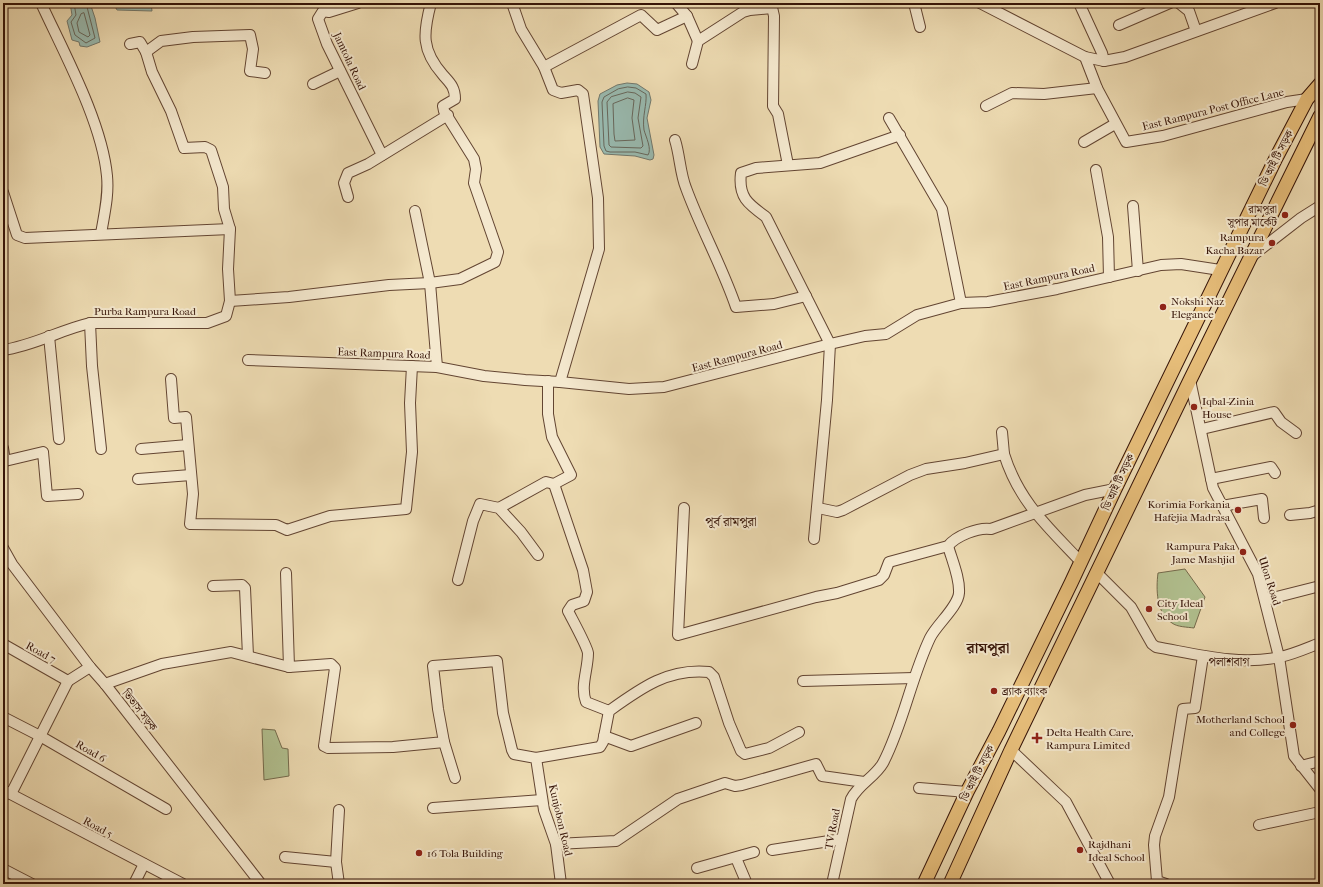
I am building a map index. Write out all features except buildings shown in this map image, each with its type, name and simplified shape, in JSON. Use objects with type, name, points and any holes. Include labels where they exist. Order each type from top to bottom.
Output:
[{"type":"main road","name":"ডি আই টি সড়ক","points":[[924,884],[967,792],[999,732],[1071,583],[1220,270],[1306,99],[1320,84]]},
{"type":"main road","name":"ডি আই টি সড়ক","points":[[950,884],[1011,750],[1248,260],[1320,116]]},
{"type":"main road","points":[[1071,583],[1089,591]]},
{"type":"street","points":[[41,3],[86,103],[101,146],[107,177],[106,205],[101,234]]},
{"type":"street","name":"Jamtola Road","points":[[358,3],[329,12],[323,11],[318,19],[340,71],[382,155]]},
{"type":"street","points":[[130,44],[140,42],[146,52],[152,72],[171,111],[184,148],[205,148],[211,150],[223,187],[224,209],[230,229],[228,269],[230,301],[289,297],[389,285],[430,283],[460,279],[491,266],[496,262],[498,252],[474,183],[476,169],[474,159],[448,114],[444,111],[444,106],[455,99],[455,90],[429,54],[425,40],[424,28],[431,3]]},
{"type":"street","points":[[512,3],[521,29],[544,67],[553,90],[556,93],[578,90],[583,94],[600,216],[599,249],[596,265],[560,382]]},
{"type":"street","points":[[676,3],[687,16],[698,41],[692,64]]},
{"type":"street","points":[[914,3],[920,27]]},
{"type":"street","points":[[980,3],[1085,57],[1104,61],[1124,57],[1275,3]]},
{"type":"street","points":[[1079,3],[1102,53],[1104,61]]},
{"type":"street","points":[[1119,25],[1170,3]]},
{"type":"street","points":[[1179,3],[1189,11],[1196,31]]},
{"type":"street","points":[[698,41],[743,12],[772,6],[774,16],[773,106],[778,114],[788,165]]},
{"type":"street","points":[[544,67],[641,15],[656,30],[687,16]]},
{"type":"street","points":[[146,52],[161,41],[193,37],[250,35],[253,50],[250,71],[266,73]]},
{"type":"street","points":[[1084,142],[1115,124],[1097,88],[1085,57]]},
{"type":"street","points":[[313,84],[340,71]]},
{"type":"street","points":[[986,106],[1012,93],[1044,94],[1097,88]]},
{"type":"street","name":"East Rampura Post Office Lane","points":[[1115,124],[1126,142],[1163,136],[1287,102],[1306,99]]},
{"type":"street","points":[[348,197],[344,183],[348,173],[382,155],[448,114]]},
{"type":"street","points":[[889,118],[942,208],[961,302]]},
{"type":"street","points":[[814,539],[818,508],[830,344],[766,217],[748,204],[741,192],[741,173],[748,170],[820,163],[900,135]]},
{"type":"street","points":[[675,140],[686,189],[701,226],[725,276],[736,307],[774,304],[806,296]]},
{"type":"street","points":[[1096,170],[1108,237],[1109,277]]},
{"type":"street","points":[[3,192],[17,235],[21,237],[35,239],[101,234],[230,229]]},
{"type":"street","points":[[1133,206],[1138,271]]},
{"type":"street","points":[[1248,260],[1301,218],[1320,206]]},
{"type":"street","points":[[415,211],[430,283],[437,367]]},
{"type":"street","name":"East Rampura Road","points":[[248,360],[437,367],[484,376],[629,389],[664,387],[830,344],[865,336],[886,334],[917,315],[961,302],[988,302],[1161,265],[1181,264],[1220,270]]},
{"type":"street","name":"Purba Rampura Road","points":[[3,350],[20,348],[72,327],[90,323],[207,322],[226,316],[230,301]]},
{"type":"street","points":[[90,323],[92,366],[101,449]]},
{"type":"street","points":[[49,336],[59,439]]},
{"type":"street","points":[[171,379],[174,418],[186,417],[193,494],[190,524],[276,525],[287,530],[330,516],[406,509],[412,452],[410,403],[412,366]]},
{"type":"street","name":"Ulon Road","points":[[1190,380],[1202,429],[1213,488],[1258,574],[1280,658],[1294,756],[1320,789]]},
{"type":"street","points":[[499,508],[546,482],[554,484],[571,474],[552,437],[548,414],[548,381]]},
{"type":"street","points":[[1202,429],[1274,412],[1281,422],[1296,433]]},
{"type":"street","points":[[1002,432],[1004,454],[1014,481],[1034,513],[1081,562]]},
{"type":"street","points":[[141,449],[188,445]]},
{"type":"street","points":[[3,448],[6,461],[43,452],[47,496],[78,494]]},
{"type":"street","points":[[818,508],[837,512],[915,473],[1004,454]]},
{"type":"street","points":[[1211,479],[1271,466],[1275,473]]},
{"type":"street","points":[[138,479],[191,475]]},
{"type":"street","points":[[554,484],[583,570],[587,592],[584,601],[572,605],[568,611],[588,652],[583,693],[586,702],[609,711]]},
{"type":"street","points":[[684,508],[678,635],[816,597],[837,593],[879,580],[884,574],[889,562],[948,546],[953,539],[985,528],[991,529],[1085,496],[1115,489]]},
{"type":"street","points":[[1222,506],[1262,499],[1264,518]]},
{"type":"street","points":[[458,580],[473,521],[480,504],[499,508],[521,532],[538,555]]},
{"type":"street","points":[[1290,515],[1310,513],[1320,510]]},
{"type":"street","name":"TV Road","points":[[832,884],[848,806],[856,790],[876,773],[887,754],[914,678],[931,637],[957,602],[958,587],[948,546]]},
{"type":"street","name":"তিতাস সড়ক","points":[[3,548],[12,564],[90,667],[105,684],[261,884]]},
{"type":"street","points":[[286,573],[289,667]]},
{"type":"street","points":[[1097,573],[1131,607],[1152,644],[1156,647],[1219,659],[1280,658],[1320,643]]},
{"type":"street","points":[[213,586],[242,585],[245,588],[248,656]]},
{"type":"street","points":[[1265,600],[1320,586]]},
{"type":"street","name":"Road 7","points":[[3,644],[68,680]]},
{"type":"street","points":[[105,684],[162,664],[231,652],[289,667],[331,664],[335,668],[324,746],[328,748],[393,747],[444,742]]},
{"type":"street","points":[[1161,882],[1154,845],[1155,836],[1169,797],[1183,709],[1195,708],[1204,656]]},
{"type":"street","points":[[455,778],[444,742],[438,709],[433,666],[497,661],[503,713],[512,750],[514,754],[536,758],[600,747],[604,742],[609,711],[636,691],[666,676],[689,672],[709,672],[714,677],[729,723],[741,751],[745,754],[769,748],[799,732]]},
{"type":"street","points":[[7,792],[40,736],[68,680],[90,667]]},
{"type":"street","points":[[803,681],[914,678]]},
{"type":"street","name":"Road 6","points":[[3,717],[40,736],[166,809]]},
{"type":"street","points":[[604,736],[631,746],[696,723]]},
{"type":"street","points":[[1011,750],[1066,802],[1110,884]]},
{"type":"street","name":"Kunjobon Road","points":[[536,758],[544,810],[556,844],[561,884]]},
{"type":"street","points":[[1301,766],[1320,761]]},
{"type":"street","points":[[556,844],[616,841],[678,799],[725,783],[734,786],[742,785],[816,764],[822,776],[864,782]]},
{"type":"street","points":[[919,788],[967,792]]},
{"type":"street","name":"Road 5","points":[[7,792],[183,884]]},
{"type":"street","points":[[433,808],[542,800]]},
{"type":"street","points":[[339,810],[336,862],[339,884]]},
{"type":"street","points":[[1258,825],[1320,812]]},
{"type":"street","points":[[772,850],[842,839]]},
{"type":"street","points":[[697,868],[754,852]]},
{"type":"street","points":[[285,857],[336,862]]},
{"type":"street","points":[[736,858],[747,884]]},
{"type":"street","points":[[134,884],[144,864]]},
{"type":"street","points":[[3,869],[32,884]]},
{"type":"green space","points":[[1185,569],[1205,597],[1194,628],[1179,626],[1172,623],[1163,613],[1158,600],[1158,573]]},
{"type":"green space","points":[[262,729],[275,730],[282,748],[288,749],[289,776],[264,780]]},
{"type":"water","points":[[70,3],[90,3],[100,42],[87,47],[80,46],[79,42],[72,40],[67,21],[72,15]]},
{"type":"water","points":[[113,3],[151,3],[152,11],[117,10]]},
{"type":"water","points":[[627,83],[637,84],[649,92],[651,100],[647,118],[654,155],[653,159],[650,160],[635,156],[604,154],[600,147],[598,101],[600,94],[617,85]]},
{"type":"place","name":"রামপুরা সুপার মার্কেট","points":[[1285,215]]},
{"type":"place","name":"Rampura Kacha Bazar","points":[[1272,243]]},
{"type":"place","name":"Nokshi Naz Elegance","points":[[1163,307]]},
{"type":"place","name":"Iqbal-Zinia House","points":[[1194,407]]},
{"type":"place","name":"Korimia Forkania Hafejia Madrasa","points":[[1238,510]]},
{"type":"place","name":"Rampura Paka Jame Mashjid","points":[[1243,552]]},
{"type":"place","name":"City Ideal School","points":[[1149,609]]},
{"type":"place","name":"ব্র্যাক ব্যাংক","points":[[994,691]]},
{"type":"place","name":"Motherland School and College","points":[[1293,725]]},
{"type":"place","name":"Delta Health Care, Rampura Limited","points":[[1037,738]]},
{"type":"place","name":"Rajdhani Ideal School","points":[[1080,850]]},
{"type":"place","name":"16 Tola Building","points":[[419,853]]},
{"type":"district","name":"পূর্ব রামপুরা","points":[[731,521]]},
{"type":"district","name":"রামপুরা","points":[[988,648]]},
{"type":"district","name":"পলাশবাগ","points":[[1229,662]]}]
